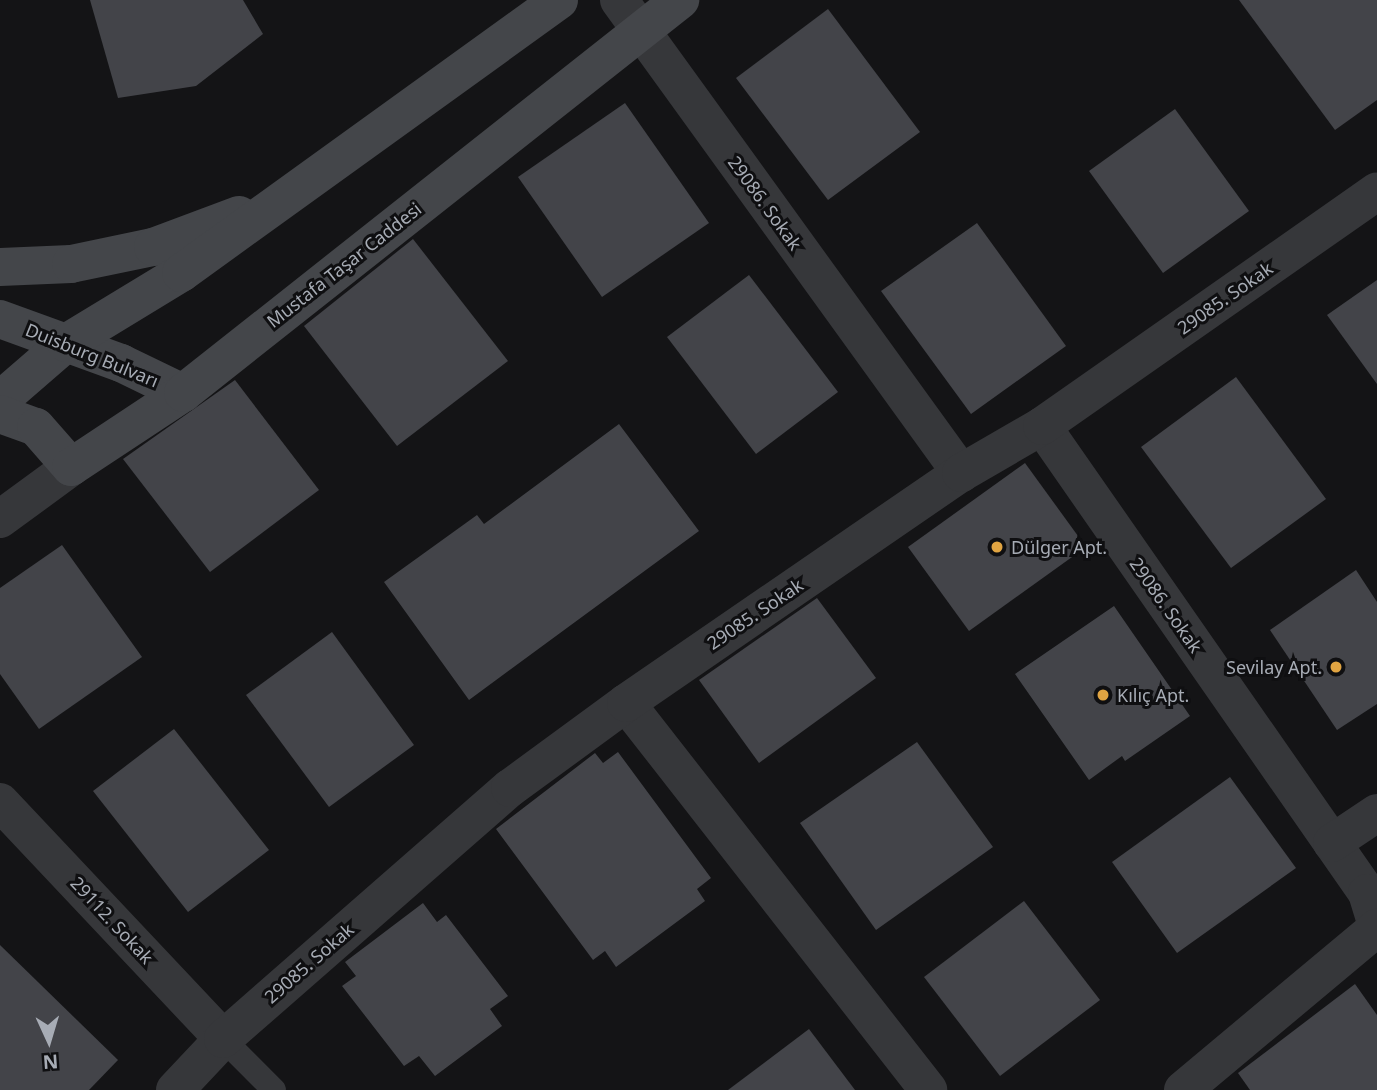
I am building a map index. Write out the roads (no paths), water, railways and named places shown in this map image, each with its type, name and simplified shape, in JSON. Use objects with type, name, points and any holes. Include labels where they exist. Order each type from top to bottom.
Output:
[{"type":"main road","points":[[0,400],[66,343],[181,272],[559,0]]},
{"type":"main road","name":"Mustafa Taşar Caddesi","points":[[71,467],[183,393],[630,15],[680,0]]},
{"type":"main road","points":[[0,267],[71,264],[153,247],[283,199]]},
{"type":"main road","name":"Duisburg Bulvarı","points":[[0,319],[66,343],[183,393]]},
{"type":"main road","points":[[0,414],[36,427],[71,467]]},
{"type":"street","name":"29086. Sokak","points":[[630,15],[961,473]]},
{"type":"street","name":"29085. Sokak","points":[[175,1090],[223,1039],[510,788],[626,703],[961,473],[1042,426],[1377,191]]},
{"type":"street","name":"29086. Sokak","points":[[1042,426],[1367,893],[1377,927]]},
{"type":"street","name":"Mustafa Taşar Caddesi","points":[[0,519],[71,467]]},
{"type":"street","points":[[626,703],[928,1090]]},
{"type":"street","name":"29112. Sokak","points":[[0,802],[223,1039]]},
{"type":"street","points":[[1332,844],[1377,813]]},
{"type":"street","points":[[1183,1090],[1377,927]]},
{"type":"lane","points":[[223,1039],[274,1090]]},
{"type":"place","name":"Dülger Apt.","points":[[997,547]]},
{"type":"place","name":"Sevilay Apt.","points":[[1336,667]]},
{"type":"place","name":"Kılıç Apt.","points":[[1103,695]]}]
